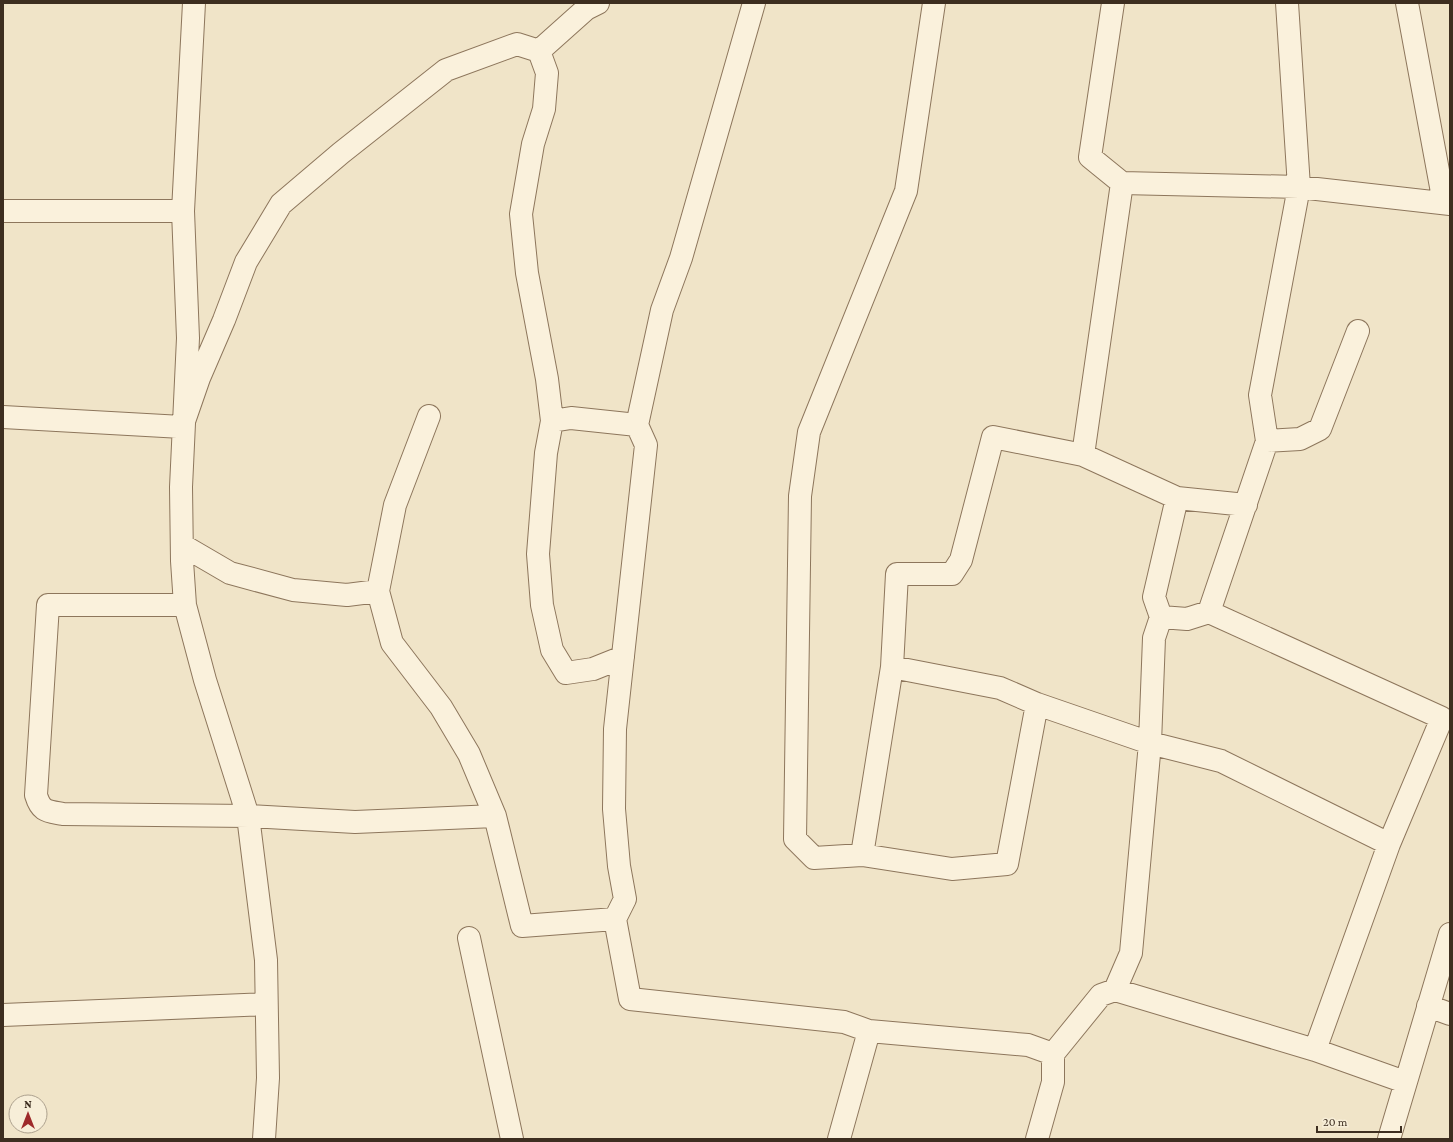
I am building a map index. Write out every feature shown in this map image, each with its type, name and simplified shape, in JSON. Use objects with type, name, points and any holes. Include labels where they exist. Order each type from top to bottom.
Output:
[{"type":"street","points":[[194,3],[183,211],[188,338],[182,427],[181,487],[185,604],[205,680],[248,816],[266,960],[268,1078],[264,1139]]},
{"type":"street","points":[[539,51],[586,8],[598,3]]},
{"type":"street","points":[[754,3],[681,258],[662,310],[637,425],[646,445],[615,729],[614,809],[619,866],[625,899],[615,919],[630,999],[844,1022],[869,1031],[1028,1045],[1053,1054]]},
{"type":"street","points":[[932,3],[906,191],[809,432],[800,496],[795,839],[814,858],[862,855],[952,869],[1007,864],[1037,704]]},
{"type":"street","points":[[1113,3],[1090,157],[1122,183],[1300,187],[1447,204],[1407,3]]},
{"type":"street","points":[[1209,612],[1267,441],[1260,395],[1300,187],[1287,3]]},
{"type":"street","points":[[182,427],[199,378],[224,320],[246,262],[281,204],[341,153],[446,70],[517,44],[539,51]]},
{"type":"street","points":[[539,51],[547,73],[544,109],[533,144],[521,214],[527,273],[547,379],[552,421],[546,453],[538,554],[542,604],[552,650],[566,673],[593,669],[622,657]]},
{"type":"street","points":[[1083,455],[1122,183]]},
{"type":"street","points":[[3,211],[183,211]]},
{"type":"street","points":[[1267,441],[1300,439],[1320,429],[1358,330]]},
{"type":"street","points":[[430,416],[395,505],[378,591],[392,643],[441,707],[469,754],[495,816],[522,926],[615,919]]},
{"type":"street","points":[[3,417],[182,427]]},
{"type":"street","points":[[552,421],[571,418],[637,425]]},
{"type":"street","points":[[862,855],[892,667],[897,574],[952,574],[961,560],[993,437],[1083,455],[1177,498],[1246,505]]},
{"type":"street","points":[[1115,990],[1131,954],[1150,743],[1154,638],[1161,617],[1154,597],[1177,498]]},
{"type":"street","points":[[182,545],[230,573],[293,590],[347,595],[378,591]]},
{"type":"street","points":[[185,604],[48,605],[36,795],[39,805],[46,811],[63,814],[248,816],[355,822],[495,816]]},
{"type":"street","points":[[1161,617],[1187,619],[1209,612],[1442,718],[1389,844],[1315,1050]]},
{"type":"street","points":[[892,667],[1000,688],[1037,704],[1150,743],[1221,761],[1389,844]]},
{"type":"street","points":[[1389,1139],[1450,934]]},
{"type":"street","points":[[468,938],[512,1139]]},
{"type":"street","points":[[1037,1139],[1053,1082],[1053,1054],[1101,995],[1115,990],[1315,1050],[1405,1082]]},
{"type":"street","points":[[3,1015],[266,1004]]},
{"type":"street","points":[[1428,1006],[1450,1014]]},
{"type":"street","points":[[839,1139],[869,1031]]}]
